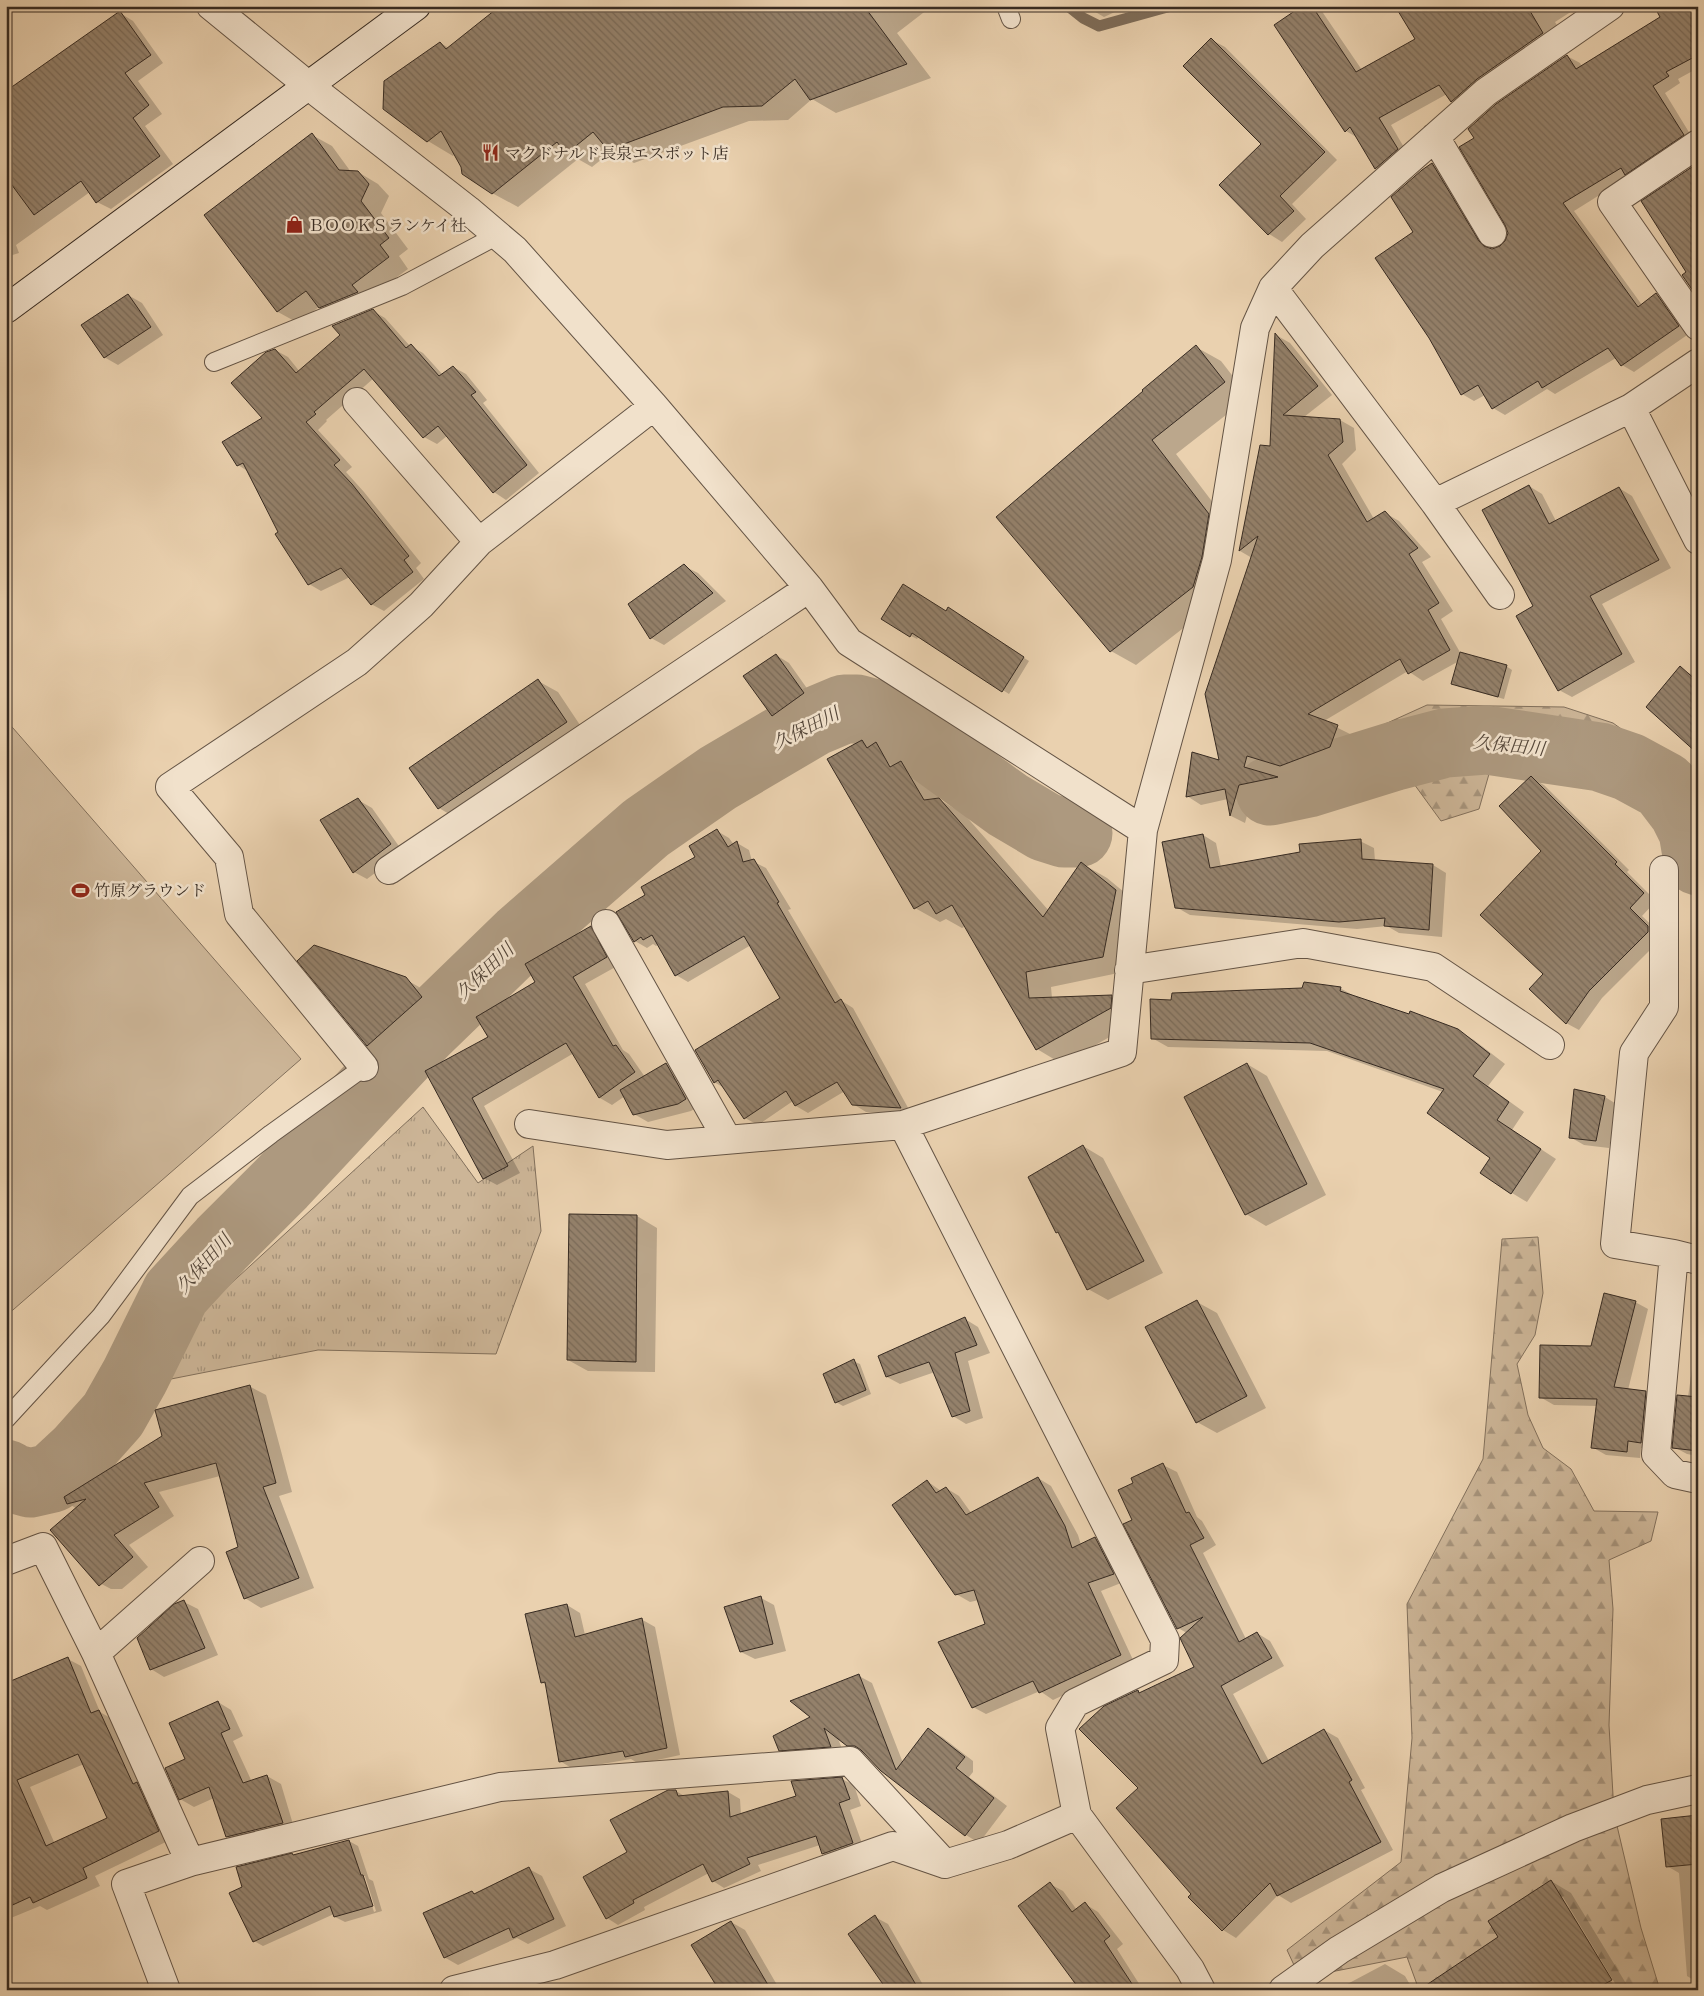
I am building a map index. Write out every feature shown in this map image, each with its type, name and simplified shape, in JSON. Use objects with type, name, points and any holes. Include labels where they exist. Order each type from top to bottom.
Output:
[{"type":"street","points":[[211,6],[308,86],[468,210],[516,250],[654,406],[809,588],[849,642],[1143,830]]},
{"type":"street","points":[[6,309],[416,6]]},
{"type":"street","points":[[529,1124],[667,1145],[903,1125],[1122,1052],[1143,830],[1217,560],[1255,328],[1273,288],[1312,246],[1486,92],[1610,6]]},
{"type":"street","points":[[1435,137],[1492,233]]},
{"type":"street","points":[[1698,144],[1612,202],[1698,326]]},
{"type":"street","points":[[1273,288],[1435,503],[1500,595]]},
{"type":"street","points":[[1435,503],[1631,408],[1698,363]]},
{"type":"street","points":[[357,402],[479,542]]},
{"type":"street","points":[[364,1067],[239,914],[229,858],[170,787],[357,662],[421,605],[479,542],[654,406]]},
{"type":"street","points":[[1631,408],[1698,540]]},
{"type":"street","points":[[389,870],[809,588]]},
{"type":"street","points":[[1664,870],[1664,1006],[1634,1053],[1615,1244],[1686,1257],[1656,1454],[1675,1474],[1698,1478]]},
{"type":"street","points":[[606,924],[727,1139]]},
{"type":"street","points":[[1129,970],[1303,943],[1433,967],[1550,1045]]},
{"type":"street","points":[[903,1125],[1166,1640],[1164,1660],[1075,1703],[1060,1728],[1077,1815],[1190,1969],[1201,1990]]},
{"type":"street","points":[[6,1561],[44,1547],[96,1653],[190,1862]]},
{"type":"street","points":[[96,1653],[200,1561]]},
{"type":"street","points":[[166,1990],[126,1884],[190,1862],[500,1787],[850,1761],[945,1864]]},
{"type":"street","points":[[1283,1990],[1339,1950],[1442,1888],[1573,1828],[1647,1800],[1698,1789]]},
{"type":"street","points":[[454,1990],[555,1965],[893,1846],[945,1864],[1008,1845],[1077,1815]]},
{"type":"lane","points":[[214,362],[402,286],[498,235]]},
{"type":"lane","points":[[6,1419],[101,1316],[190,1196],[364,1067]]},
{"type":"green space","points":[[1427,705],[1564,707],[1613,723],[1698,784],[1698,825],[1664,786],[1629,767],[1486,740],[1489,774],[1479,809],[1441,821],[1374,729]]},
{"type":"green space","name":"竹原グラウンド","points":[[6,720],[301,1059],[6,1316]]},
{"type":"green space","points":[[423,1107],[478,1183],[533,1146],[541,1231],[496,1354],[318,1350],[166,1380],[176,1334]]},
{"type":"green space","points":[[1538,1237],[1543,1293],[1535,1335],[1517,1364],[1528,1415],[1543,1448],[1571,1469],[1594,1511],[1658,1512],[1651,1541],[1609,1560],[1613,1609],[1609,1725],[1614,1813],[1641,1928],[1660,1990],[1419,1990],[1407,1957],[1300,1978],[1287,1950],[1401,1862],[1412,1738],[1407,1604],[1483,1459],[1502,1239]]},
{"type":"building","points":[[500,6],[864,6],[907,64],[810,100],[795,79],[762,106],[723,107],[608,150],[593,132],[566,154],[557,142],[492,194],[462,174],[461,167],[441,131],[427,142],[383,109],[384,81],[440,42],[446,49]]},
{"type":"building","points":[[1302,6],[1312,6],[1356,72],[1415,39],[1395,6],[1527,6],[1543,33],[1477,79],[1451,102],[1439,85],[1379,118],[1398,149],[1375,169],[1350,127],[1345,132],[1274,25]]},
{"type":"building","points":[[1654,6],[1698,6],[1698,55],[1666,72],[1669,76],[1653,86],[1684,135],[1625,175],[1621,168],[1563,203],[1638,307],[1656,293],[1679,326],[1621,366],[1608,348],[1542,388],[1538,381],[1492,409],[1478,385],[1461,395],[1429,338],[1375,258],[1413,232],[1391,197],[1432,163],[1479,241],[1484,246],[1492,249],[1500,246],[1505,241],[1508,233],[1505,225],[1459,147],[1474,138],[1468,129],[1496,104],[1567,55],[1576,69],[1660,17]]},
{"type":"building","points":[[120,11],[151,55],[125,73],[149,105],[133,118],[160,156],[96,203],[81,181],[34,215],[6,177],[6,91]]},
{"type":"building","points":[[1211,38],[1325,152],[1280,196],[1294,211],[1268,235],[1219,185],[1261,144],[1183,66]]},
{"type":"building","points":[[312,133],[339,170],[358,171],[369,184],[361,201],[389,238],[380,245],[389,257],[352,285],[358,292],[319,308],[306,291],[277,312],[204,215]]},
{"type":"building","points":[[1698,163],[1698,298],[1682,275],[1686,272],[1641,201]]},
{"type":"building","points":[[128,294],[151,327],[104,358],[81,325]]},
{"type":"building","points":[[373,309],[406,348],[411,344],[439,376],[453,366],[476,392],[471,395],[527,465],[493,493],[438,426],[423,438],[364,369],[314,412],[316,414],[306,422],[340,460],[334,465],[352,484],[409,556],[404,560],[413,572],[371,605],[341,568],[308,585],[275,534],[278,532],[243,463],[237,466],[222,442],[262,418],[231,383],[266,352],[275,349],[296,373],[340,335],[332,326]]},
{"type":"building","points":[[1275,333],[1318,386],[1283,415],[1340,419],[1343,442],[1328,455],[1367,522],[1385,511],[1418,548],[1409,554],[1439,603],[1428,610],[1450,650],[1408,674],[1400,659],[1308,714],[1338,725],[1330,747],[1280,766],[1247,756],[1244,767],[1278,777],[1239,785],[1230,816],[1225,789],[1186,797],[1192,752],[1219,760],[1205,694],[1258,536],[1239,551],[1260,445],[1270,446]]},
{"type":"building","points":[[1196,345],[1225,382],[1152,440],[1209,514],[1202,557],[1193,587],[1110,652],[996,517]]},
{"type":"building","points":[[1529,485],[1549,524],[1619,487],[1659,560],[1590,596],[1622,654],[1558,691],[1516,616],[1533,606],[1482,510]]},
{"type":"building","points":[[684,564],[713,593],[650,639],[628,604]]},
{"type":"building","points":[[903,584],[946,611],[948,607],[1024,657],[1002,692],[912,633],[910,637],[881,619]]},
{"type":"building","points":[[1460,652],[1507,665],[1498,697],[1451,684]]},
{"type":"building","points":[[776,654],[804,693],[772,716],[743,676]]},
{"type":"building","points":[[1680,666],[1698,682],[1698,754],[1646,707]]},
{"type":"building","points":[[538,679],[567,722],[438,809],[409,768]]},
{"type":"building","points":[[862,740],[867,748],[876,742],[890,767],[901,761],[924,800],[939,798],[1043,917],[1081,862],[1116,890],[1103,957],[1026,972],[1029,998],[1112,995],[1111,1008],[1036,1050],[952,905],[936,914],[928,901],[914,909],[827,759]]},
{"type":"building","points":[[1531,776],[1617,862],[1615,864],[1644,893],[1630,908],[1648,926],[1648,932],[1589,991],[1566,1024],[1529,989],[1543,974],[1480,915],[1541,851],[1499,806]]},
{"type":"building","points":[[358,798],[391,844],[353,873],[320,820]]},
{"type":"building","points":[[717,829],[728,847],[737,841],[743,862],[754,859],[779,902],[777,903],[835,1003],[841,999],[901,1108],[852,1105],[837,1082],[795,1106],[786,1091],[744,1119],[718,1080],[714,1083],[695,1050],[780,998],[744,936],[675,976],[652,935],[643,940],[641,937],[634,942],[616,912],[645,895],[641,887],[695,857],[689,846]]},
{"type":"building","points":[[1203,834],[1210,868],[1300,852],[1299,844],[1361,839],[1362,859],[1433,864],[1429,930],[1384,926],[1385,918],[1339,922],[1175,908],[1162,842]]},
{"type":"building","points":[[591,926],[607,957],[573,977],[613,1046],[616,1045],[635,1072],[599,1098],[566,1043],[472,1098],[508,1166],[483,1179],[425,1071],[488,1037],[476,1017],[535,982],[525,964]]},
{"type":"building","points":[[314,945],[406,977],[422,997],[367,1046],[297,961]]},
{"type":"building","points":[[1304,982],[1341,987],[1340,991],[1409,1014],[1410,1011],[1458,1029],[1490,1054],[1473,1076],[1509,1102],[1497,1120],[1541,1149],[1511,1194],[1480,1173],[1490,1158],[1427,1113],[1444,1089],[1310,1043],[1151,1039],[1150,999],[1171,1000],[1172,993],[1302,988]]},
{"type":"building","points":[[666,1063],[686,1099],[678,1104],[633,1115],[620,1090]]},
{"type":"building","points":[[1247,1063],[1307,1184],[1245,1215],[1184,1097]]},
{"type":"building","points":[[1574,1089],[1605,1096],[1596,1141],[1569,1138]]},
{"type":"building","points":[[1083,1145],[1144,1261],[1087,1290],[1028,1177]]},
{"type":"building","points":[[569,1214],[637,1215],[636,1362],[567,1360]]},
{"type":"building","points":[[1604,1293],[1636,1301],[1614,1387],[1646,1391],[1641,1443],[1628,1441],[1627,1452],[1591,1448],[1597,1399],[1539,1398],[1540,1345],[1591,1346]]},
{"type":"building","points":[[1197,1300],[1247,1396],[1196,1423],[1145,1327]]},
{"type":"building","points":[[965,1317],[977,1345],[955,1353],[970,1411],[952,1417],[929,1362],[886,1377],[878,1356]]},
{"type":"building","points":[[854,1359],[866,1390],[835,1403],[823,1374]]},
{"type":"building","points":[[250,1385],[276,1483],[263,1487],[299,1578],[244,1599],[226,1552],[238,1547],[216,1463],[144,1483],[159,1507],[114,1535],[133,1557],[99,1586],[50,1530],[86,1499],[67,1504],[64,1497],[162,1436],[155,1410]]},
{"type":"building","points":[[1677,1395],[1698,1397],[1698,1451],[1672,1448]]},
{"type":"building","points":[[1163,1463],[1186,1513],[1189,1512],[1204,1538],[1190,1545],[1239,1642],[1257,1632],[1272,1658],[1221,1686],[1262,1764],[1324,1729],[1352,1780],[1349,1782],[1381,1842],[1277,1896],[1270,1883],[1222,1931],[1188,1897],[1191,1894],[1116,1808],[1138,1788],[1079,1729],[1104,1706],[1138,1690],[1139,1693],[1194,1667],[1180,1638],[1203,1617],[1177,1629],[1123,1524],[1132,1520],[1118,1490],[1133,1483],[1131,1478]]},
{"type":"building","points":[[1038,1477],[1065,1526],[1072,1548],[1095,1537],[1114,1574],[1088,1583],[1121,1655],[1039,1693],[1033,1681],[972,1708],[938,1642],[985,1624],[974,1590],[955,1595],[892,1505],[927,1480],[936,1493],[946,1487],[966,1515]]},
{"type":"building","points":[[761,1596],[773,1644],[740,1652],[724,1607]]},
{"type":"building","points":[[184,1600],[205,1648],[150,1670],[137,1638],[174,1604]]},
{"type":"building","points":[[567,1604],[575,1637],[642,1618],[667,1748],[625,1757],[623,1751],[559,1762],[545,1682],[541,1683],[525,1614]]},
{"type":"building","points":[[68,1657],[91,1713],[99,1710],[133,1784],[137,1782],[159,1831],[83,1868],[87,1878],[33,1903],[30,1897],[6,1908],[6,1683]],"holes":[[[78,1754],[107,1818],[46,1846],[17,1780]]]},
{"type":"building","points":[[859,1674],[896,1770],[928,1728],[965,1757],[956,1768],[994,1798],[965,1836],[881,1771],[861,1750],[855,1746],[847,1746],[824,1728],[831,1747],[779,1751],[773,1736],[810,1717],[790,1701]]},
{"type":"building","points":[[218,1701],[230,1729],[221,1733],[243,1783],[267,1775],[283,1823],[226,1837],[209,1787],[179,1800],[165,1768],[185,1759],[169,1723]]},
{"type":"building","points":[[842,1777],[850,1799],[839,1803],[853,1843],[822,1854],[816,1836],[747,1858],[750,1864],[712,1882],[703,1864],[633,1900],[634,1903],[606,1919],[583,1877],[627,1852],[610,1820],[668,1790],[676,1790],[678,1796],[728,1791],[730,1817],[796,1796],[791,1781]]},
{"type":"building","points":[[1698,1815],[1698,1864],[1666,1867],[1661,1819]]},
{"type":"building","points":[[349,1840],[373,1906],[334,1917],[330,1906],[253,1942],[229,1893],[242,1887],[236,1867],[292,1853],[293,1855]]},
{"type":"building","points":[[529,1867],[554,1919],[513,1938],[509,1928],[444,1958],[423,1913],[472,1891],[474,1894]]},
{"type":"building","points":[[1551,1880],[1612,1980],[1594,1990],[1419,1990],[1498,1937],[1488,1921]]},
{"type":"building","points":[[1050,1882],[1072,1912],[1085,1902],[1110,1936],[1104,1941],[1136,1990],[1080,1990],[1018,1906]]},
{"type":"building","points":[[875,1915],[919,1990],[887,1990],[848,1934]]},
{"type":"building","points":[[731,1921],[771,1990],[719,1990],[691,1945]]},
{"type":"waterway","points":[[1068,6],[1083,18],[1099,26],[1171,6]]},
{"type":"waterway","name":"久保田川","points":[[6,1474],[12,1478],[30,1483],[52,1478],[80,1452],[113,1415],[135,1376],[176,1293],[222,1243],[282,1183],[424,1031],[521,937],[646,828],[718,778],[813,722],[844,709],[857,709],[872,713],[921,742],[1008,805],[1045,827],[1064,833],[1078,833]]},
{"type":"waterway","name":"久保田川","points":[[1270,791],[1308,783],[1395,756],[1445,743],[1486,740],[1600,757],[1629,767],[1664,786],[1683,811],[1693,831],[1698,861]]},
{"type":"place","name":"マクドナルド長泉エスポット店","points":[[491,153]]},
{"type":"place","name":"ＢＯＯＫＳランケイ社","points":[[294,225]]},
{"type":"place","name":"竹原グラウンド","points":[[80,890]]}]
